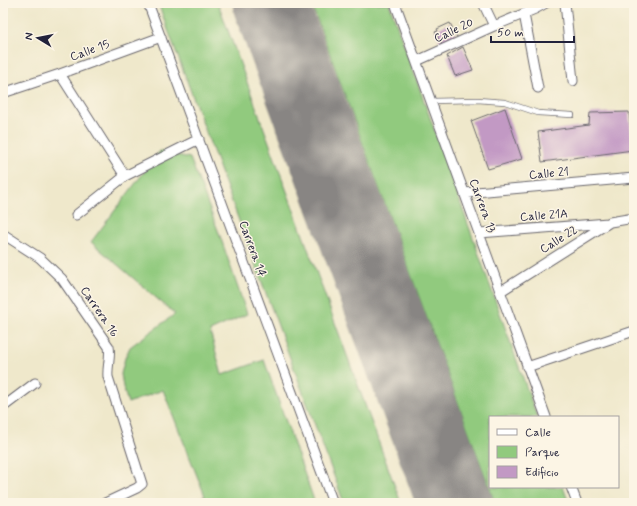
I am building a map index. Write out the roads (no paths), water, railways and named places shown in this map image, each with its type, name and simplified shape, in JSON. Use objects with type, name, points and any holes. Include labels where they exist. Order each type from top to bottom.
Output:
[{"type":"street","name":"Carrera 14","points":[[148,3],[333,503]]},
{"type":"street","name":"Carrera 13","points":[[395,3],[546,416]]},
{"type":"street","points":[[483,3],[494,26]]},
{"type":"street","name":"Calle 20","points":[[417,61],[524,14],[534,6],[546,3]]},
{"type":"street","points":[[565,3],[573,81]]},
{"type":"street","points":[[524,14],[538,88]]},
{"type":"street","name":"Calle 15","points":[[3,93],[161,37]]},
{"type":"street","points":[[60,74],[125,176]]},
{"type":"street","points":[[76,215],[125,176],[199,139]]},
{"type":"street","name":"Calle 21","points":[[465,193],[634,178]]},
{"type":"street","name":"Calle 22","points":[[501,291],[610,222],[634,218]]},
{"type":"street","name":"Calle 21A","points":[[480,233],[610,222]]},
{"type":"street","name":"Carrera 16","points":[[3,234],[40,258],[62,278],[109,347],[110,354],[107,370],[108,377],[142,484],[137,488],[105,503]]},
{"type":"street","points":[[527,367],[634,331]]},
{"type":"street","points":[[3,407],[35,383]]},
{"type":"street","points":[[571,488],[577,503]]},
{"type":"lane","points":[[431,101],[477,100],[505,102],[538,113],[572,115]]}]
